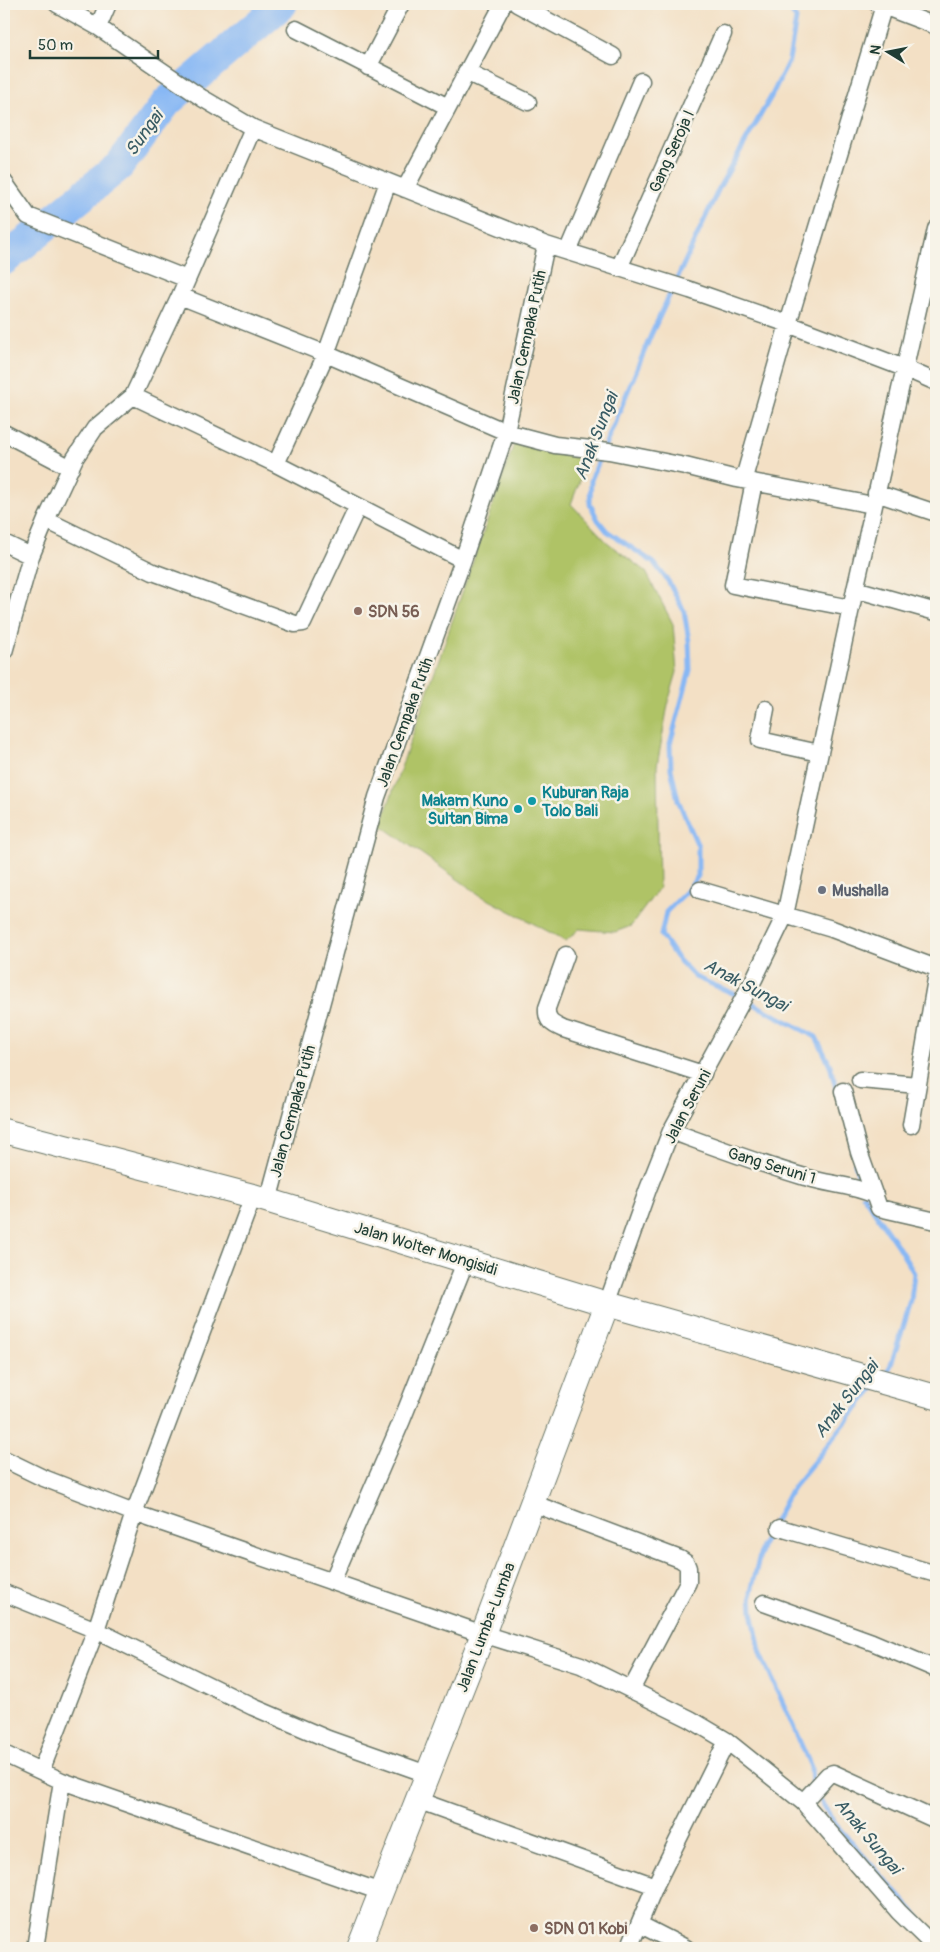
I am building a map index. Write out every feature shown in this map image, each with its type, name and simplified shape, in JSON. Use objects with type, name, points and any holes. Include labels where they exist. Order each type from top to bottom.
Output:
[{"type":"street","points":[[57,4],[98,27],[202,98],[253,128],[546,246],[659,280],[788,324],[936,382]]},
{"type":"street","points":[[98,27],[108,4]]},
{"type":"street","points":[[368,67],[401,4]]},
{"type":"street","points":[[405,189],[503,4]]},
{"type":"street","points":[[517,4],[613,56]]},
{"type":"street","points":[[851,608],[733,585],[748,481],[746,471],[881,5],[936,26]]},
{"type":"street","points":[[296,29],[448,106]]},
{"type":"street","name":"Gang Seroja I","points":[[619,268],[723,34]]},
{"type":"street","points":[[466,72],[528,102]]},
{"type":"street","points":[[568,252],[641,81]]},
{"type":"street","points":[[4,652],[31,556],[46,520],[71,468],[95,428],[133,396],[180,296],[253,128]]},
{"type":"street","points":[[4,182],[28,216],[187,278]]},
{"type":"street","points":[[276,464],[326,354],[388,182]]},
{"type":"street","name":"Jalan Seruni","points":[[606,1304],[671,1131],[735,1016],[784,915],[904,368],[936,235]]},
{"type":"street","name":"Jalan Cempaka Putih","points":[[41,1771],[96,1630],[134,1513],[260,1199],[377,797],[463,560],[506,432],[546,246]]},
{"type":"street","points":[[180,296],[326,354],[506,432],[555,444],[601,450],[685,466],[748,481],[875,499],[936,513]]},
{"type":"street","points":[[133,396],[276,464],[463,560]]},
{"type":"street","points":[[4,434],[71,468]]},
{"type":"street","points":[[46,520],[153,572],[286,621],[299,624],[303,623],[358,506]]},
{"type":"street","points":[[4,543],[31,556]]},
{"type":"street","points":[[855,589],[936,612]]},
{"type":"street","points":[[766,709],[760,740],[819,753]]},
{"type":"street","points":[[700,890],[832,929],[936,968]]},
{"type":"street","points":[[566,955],[547,1008],[546,1015],[551,1024],[703,1074]]},
{"type":"street","points":[[911,1124],[936,979]]},
{"type":"street","points":[[860,1080],[918,1085]]},
{"type":"street","points":[[843,1091],[859,1152],[879,1208],[936,1221]]},
{"type":"street","name":"Jalan Wolter Mongisidi","points":[[4,1131],[260,1199],[606,1304],[936,1397]]},
{"type":"street","name":"Gang Seruni 1","points":[[671,1131],[772,1167],[807,1178],[858,1188],[874,1195]]},
{"type":"street","points":[[332,1582],[402,1420],[466,1260]]},
{"type":"street","name":"Jalan Lumba-Lumba","points":[[359,1948],[483,1634],[606,1304]]},
{"type":"street","points":[[4,1459],[41,1478],[134,1513],[483,1634],[581,1665],[690,1719],[811,1795],[899,1912],[936,1948]]},
{"type":"street","points":[[532,1503],[657,1549],[686,1563],[688,1582],[631,1690]]},
{"type":"street","points":[[780,1528],[936,1574]]},
{"type":"street","points":[[4,1592],[96,1630],[253,1707],[328,1739],[427,1774]]},
{"type":"street","points":[[764,1602],[872,1642],[936,1669]]},
{"type":"street","points":[[629,1948],[655,1886],[727,1741]]},
{"type":"street","points":[[4,1754],[62,1781],[381,1892]]},
{"type":"street","points":[[811,1795],[830,1773],[936,1820]]},
{"type":"street","points":[[35,1948],[62,1781]]},
{"type":"street","points":[[417,1800],[655,1886]]},
{"type":"street","points":[[639,1924],[686,1948]]},
{"type":"green space","points":[[514,444],[588,459],[571,504],[607,542],[646,572],[673,624],[677,672],[669,699],[657,766],[659,888],[631,926],[615,932],[579,929],[566,941],[480,895],[381,825]]},
{"type":"waterway","name":"Sungai","points":[[4,260],[119,166],[167,102],[282,4]]},
{"type":"waterway","name":"Anak Sungai","points":[[787,4],[796,19],[789,60],[772,95],[720,186],[651,335],[591,480],[590,504],[598,520],[607,531],[654,563],[668,581],[684,611],[689,641],[690,670],[670,744],[671,769],[678,800],[698,846],[698,876],[687,891],[666,912],[661,935],[676,957],[695,977],[737,995],[816,1037],[830,1065],[837,1092]]},
{"type":"waterway","name":"Anak Sungai","points":[[855,1163],[861,1186]]},
{"type":"waterway","name":"Anak Sungai","points":[[863,1195],[914,1273],[911,1301],[890,1367],[884,1375]]},
{"type":"waterway","name":"Anak Sungai","points":[[812,1785],[811,1767],[760,1651],[752,1612],[751,1592],[762,1546],[791,1490],[875,1386]]},
{"type":"waterway","name":"Anak Sungai","points":[[816,1793],[836,1825],[936,1937]]},
{"type":"place","name":"SDN 56","points":[[358,611]]},
{"type":"place","name":"Kuburan Raja Tolo Bali","points":[[532,801]]},
{"type":"place","name":"Makam Kuno Sultan Bima","points":[[518,809]]},
{"type":"place","name":"Mushalla","points":[[822,890]]},
{"type":"place","name":"SDN 01 Kobi","points":[[534,1928]]}]
